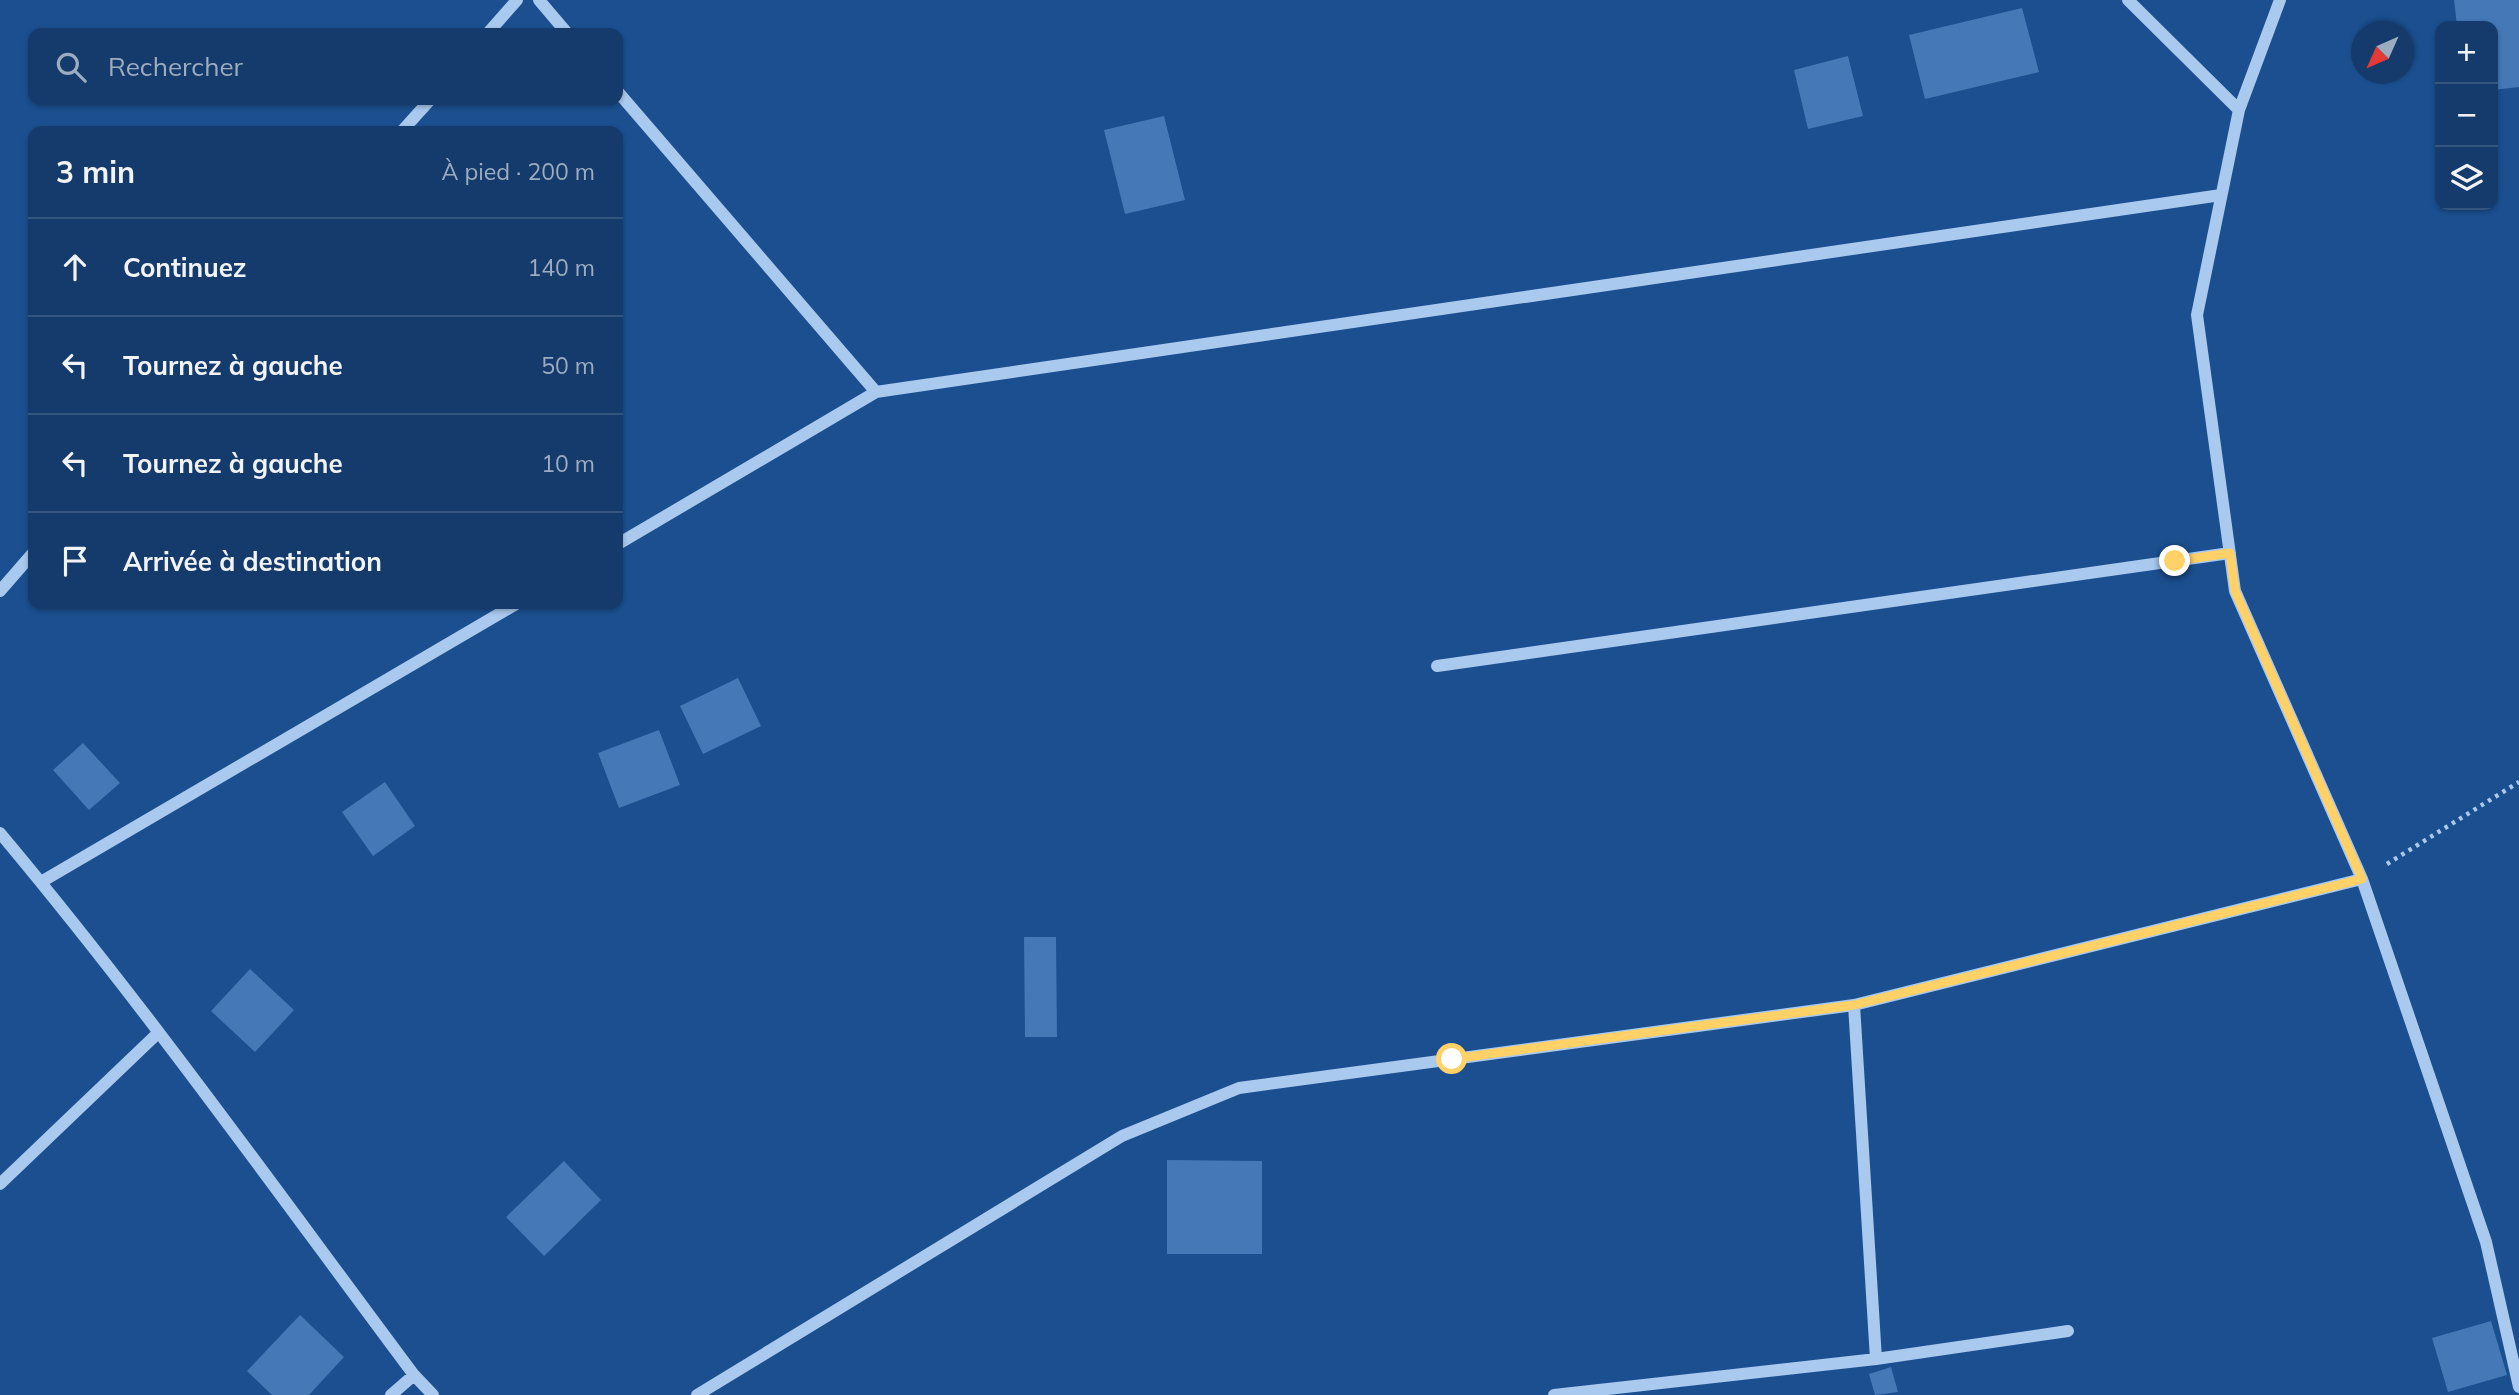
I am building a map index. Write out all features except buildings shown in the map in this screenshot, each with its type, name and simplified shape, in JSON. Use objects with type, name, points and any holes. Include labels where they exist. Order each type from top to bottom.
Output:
[{"type":"street","points":[[492,28],[517,0]]},
{"type":"street","points":[[538,0],[563,28]]},
{"type":"street","points":[[2128,0],[2239,110]]},
{"type":"street","points":[[2280,0],[2239,110],[2197,315],[2235,591],[2362,879],[2486,1242],[2519,1387]]},
{"type":"street","points":[[623,98],[876,392]]},
{"type":"street","points":[[407,126],[425,105]]},
{"type":"street","points":[[623,541],[876,392],[2221,195]]},
{"type":"street","points":[[1437,666],[2230,553]]},
{"type":"street","points":[[0,591],[28,559]]},
{"type":"street","points":[[41,882],[507,609]]},
{"type":"street","points":[[0,833],[158,1033],[414,1374],[433,1395]]},
{"type":"street","points":[[697,1395],[1122,1136],[1238,1088],[1854,1005],[2362,879]]},
{"type":"street","points":[[1854,1005],[1876,1359]]},
{"type":"street","points":[[0,1184],[158,1033]]},
{"type":"street","points":[[1554,1395],[1876,1359],[2068,1331]]},
{"type":"street","points":[[391,1395],[414,1374]]},
{"type":"path","points":[[2362,879],[2519,782]]},
{"type":"route","points":[[1452,1059],[1854,1005],[2362,879],[2235,591],[2230,553],[2175,561]]}]
